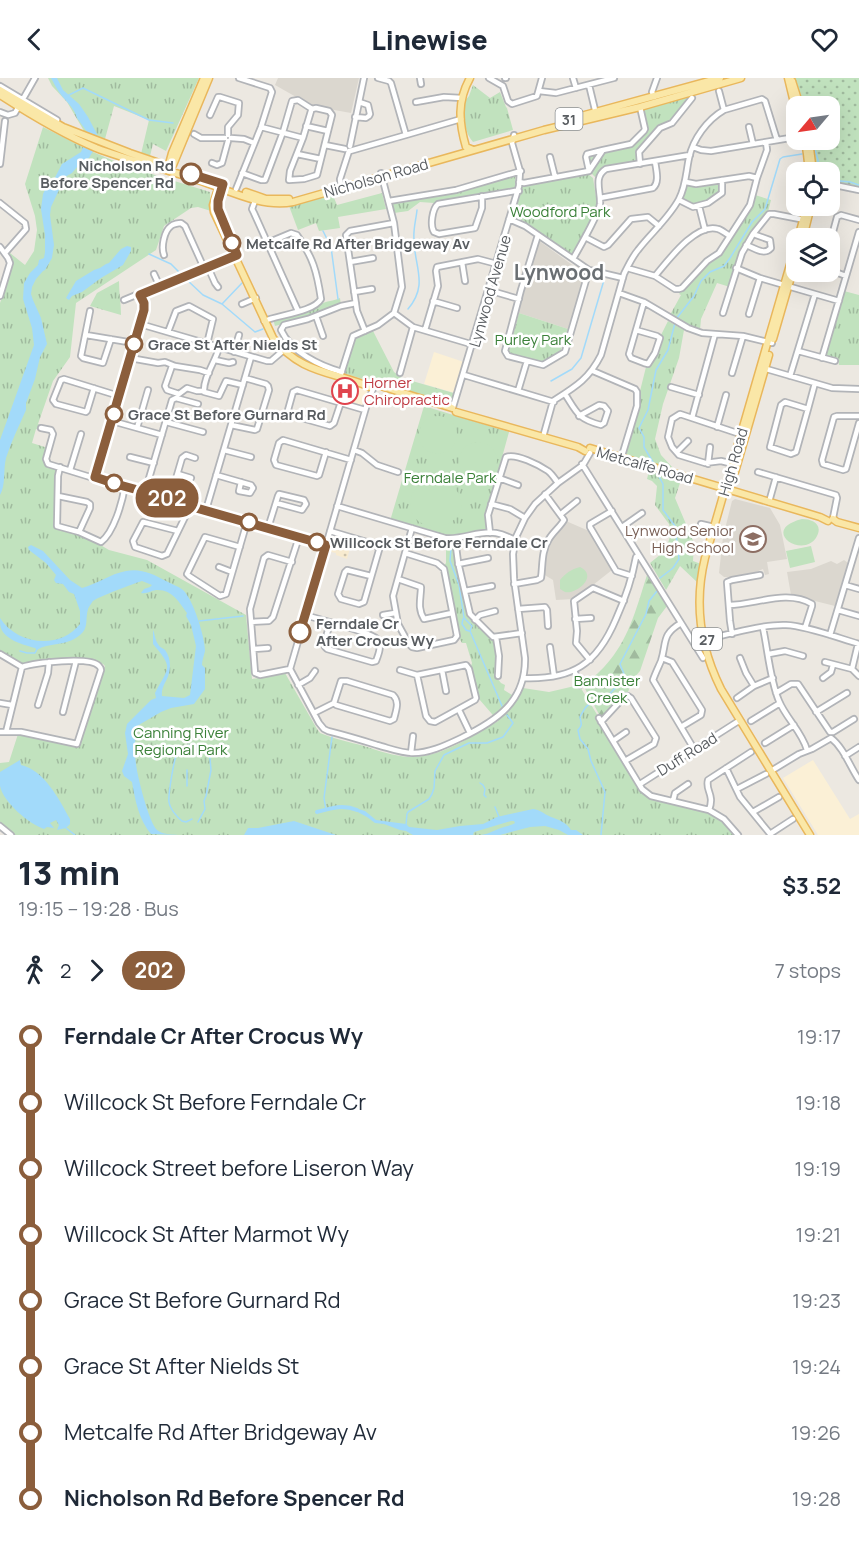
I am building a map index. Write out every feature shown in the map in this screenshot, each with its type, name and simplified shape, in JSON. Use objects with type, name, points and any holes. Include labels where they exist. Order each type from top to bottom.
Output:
[{"type":"main road","points":[[169,169],[172,153],[206,78]]},
{"type":"main road","points":[[169,169],[173,165],[206,78]]},
{"type":"main road","points":[[470,78],[460,109],[465,145],[470,149]]},
{"type":"main road","name":"Nicholson Road","points":[[102,147],[153,161],[169,169],[180,170],[271,204],[286,203],[596,114],[654,93],[720,78]]},
{"type":"main road","name":"Nicholson Road","points":[[596,114],[640,107],[741,78]]},
{"type":"main road","points":[[790,78],[796,96]]},
{"type":"main road","points":[[790,78],[793,96]]},
{"type":"main road","name":"Nicholson Road","points":[[0,88],[78,137],[169,169],[235,188],[256,198]]},
{"type":"main road","points":[[654,93],[657,99],[665,100]]},
{"type":"main road","points":[[651,104],[654,100],[654,93]]},
{"type":"main road","name":"Nicholson Road","points":[[0,95],[21,103]]},
{"type":"main road","points":[[461,119],[470,149]]},
{"type":"main road","name":"Nicholson Road","points":[[470,149],[513,137]]},
{"type":"main road","points":[[180,170],[176,163],[181,144]]},
{"type":"main road","points":[[153,161],[166,162],[172,153]]},
{"type":"main road","name":"Metcalfe Road","points":[[220,185],[213,209],[273,338],[304,365],[341,375],[372,388],[454,409],[588,451],[621,458],[858,528]]},
{"type":"main road","points":[[803,228],[807,216]]},
{"type":"main road","name":"High Road","points":[[787,286],[788,282]]},
{"type":"main road","name":"High Road","points":[[743,723],[716,671],[705,640],[703,609],[705,577],[733,464],[765,368],[770,342],[788,282]]},
{"type":"main road","name":"High Road","points":[[743,435],[704,563],[700,582],[699,609],[712,672],[770,771],[813,835]]},
{"type":"street","points":[[0,112],[13,114],[35,78]]},
{"type":"street","points":[[235,188],[261,127],[272,89],[239,78]]},
{"type":"street","points":[[342,186],[347,149],[364,78]]},
{"type":"street","points":[[378,78],[391,83],[406,135]]},
{"type":"street","points":[[489,78],[501,85],[511,104],[535,98],[542,78]]},
{"type":"street","points":[[501,85],[506,78]]},
{"type":"street","points":[[573,78],[576,88]]},
{"type":"street","points":[[539,91],[552,93],[614,78]]},
{"type":"street","points":[[654,93],[657,78]]},
{"type":"street","points":[[589,84],[596,114]]},
{"type":"street","points":[[718,91],[724,110]]},
{"type":"street","points":[[210,115],[218,97],[240,104],[238,115],[228,127],[228,138],[222,163],[217,165],[212,163]]},
{"type":"street","points":[[416,102],[444,97],[462,100]]},
{"type":"street","points":[[640,164],[639,152],[660,128],[672,123],[692,98]]},
{"type":"street","points":[[242,172],[264,180],[283,132],[292,101],[298,100],[312,109],[329,111],[332,115],[317,175],[290,180],[290,171],[312,109]]},
{"type":"street","points":[[543,436],[553,404],[593,371],[601,356],[627,268],[637,250],[673,210],[679,200],[686,182],[693,147],[713,117],[724,110],[765,100],[777,140]]},
{"type":"street","points":[[356,117],[366,118],[370,114],[368,105],[359,102]]},
{"type":"street","name":"Nicholson Road","points":[[21,103],[57,120]]},
{"type":"street","points":[[589,171],[587,154],[631,144],[644,131],[640,107]]},
{"type":"street","points":[[325,145],[357,149],[461,119]]},
{"type":"street","points":[[0,164],[5,120]]},
{"type":"street","points":[[306,126],[328,130]]},
{"type":"street","points":[[261,127],[303,138]]},
{"type":"street","points":[[749,127],[753,144]]},
{"type":"street","points":[[194,134],[201,138],[244,139],[254,143]]},
{"type":"street","name":"Lynwood Avenue","points":[[454,409],[520,182],[521,171],[513,137]]},
{"type":"street","points":[[693,147],[711,151],[786,139]]},
{"type":"street","points":[[627,268],[655,276],[679,290],[707,261],[720,253],[750,205],[767,150],[766,142]]},
{"type":"street","points":[[520,182],[589,171],[603,150]]},
{"type":"street","points":[[297,154],[321,159]]},
{"type":"street","points":[[573,259],[600,207],[598,180],[602,171],[690,155]]},
{"type":"street","points":[[550,157],[555,177]]},
{"type":"street","points":[[600,198],[653,189],[656,185],[657,174],[655,161]]},
{"type":"street","points":[[389,201],[456,190],[521,171]]},
{"type":"street","points":[[356,303],[284,325],[282,333],[294,347],[322,366],[341,375],[353,336],[378,325],[394,313],[403,283],[394,223],[382,174]]},
{"type":"street","points":[[686,182],[696,184],[749,176],[757,178]]},
{"type":"street","points":[[679,200],[689,206],[708,203],[720,196],[723,190],[722,180]]},
{"type":"street","points":[[840,186],[859,190]]},
{"type":"street","points":[[482,196],[482,208],[475,228],[432,235],[435,207],[438,204],[482,196],[518,191]]},
{"type":"street","points":[[256,198],[252,210],[298,311]]},
{"type":"street","points":[[0,203],[26,226],[26,229],[5,253]]},
{"type":"street","points":[[699,206],[705,230]]},
{"type":"street","points":[[723,313],[736,268],[746,245],[769,214],[806,220]]},
{"type":"street","points":[[834,228],[837,217],[841,214],[859,220]]},
{"type":"street","points":[[585,237],[604,247],[631,219],[648,217],[659,226]]},
{"type":"street","points":[[510,220],[522,223],[589,270],[623,279]]},
{"type":"street","points":[[164,255],[162,244],[169,228],[181,223],[185,226],[218,287]]},
{"type":"street","points":[[365,331],[357,311],[346,235],[394,223]]},
{"type":"street","points":[[655,276],[689,237],[712,228],[730,236]]},
{"type":"street","points":[[822,358],[859,232]]},
{"type":"street","points":[[265,320],[298,311],[321,301],[317,275],[312,261],[296,233],[267,243]]},
{"type":"street","points":[[746,245],[764,252],[771,248],[770,240],[753,234]]},
{"type":"street","points":[[538,235],[505,351],[508,356],[543,365],[565,352],[589,270]]},
{"type":"street","points":[[0,247],[10,263],[0,296]]},
{"type":"street","points":[[124,300],[235,255]]},
{"type":"street","points":[[350,262],[373,258]]},
{"type":"street","points":[[424,330],[438,286],[437,267],[478,259],[497,264]]},
{"type":"street","points":[[462,262],[465,282]]},
{"type":"street","points":[[736,268],[760,278],[839,301]]},
{"type":"street","points":[[154,274],[159,286]]},
{"type":"street","points":[[840,274],[846,276]]},
{"type":"street","points":[[749,314],[760,278]]},
{"type":"street","points":[[354,292],[372,289]]},
{"type":"street","points":[[489,290],[519,299]]},
{"type":"street","points":[[95,477],[140,324],[144,306],[139,294]]},
{"type":"street","points":[[620,294],[644,302],[688,328],[702,333],[743,336],[770,342]]},
{"type":"street","points":[[790,376],[814,294]]},
{"type":"street","points":[[242,304],[255,298]]},
{"type":"street","points":[[433,301],[457,308]]},
{"type":"street","points":[[636,330],[660,338],[648,364],[629,356],[636,330],[644,302]]},
{"type":"street","points":[[168,332],[176,311],[189,306],[213,319],[207,344]]},
{"type":"street","points":[[90,311],[81,356],[101,363],[105,361],[111,339]]},
{"type":"street","points":[[394,313],[413,327],[473,344]]},
{"type":"street","points":[[316,316],[323,336]]},
{"type":"street","points":[[140,324],[267,361],[271,361],[283,349]]},
{"type":"street","points":[[400,373],[413,327]]},
{"type":"street","points":[[692,418],[716,334]]},
{"type":"street","points":[[86,335],[134,343]]},
{"type":"street","points":[[234,352],[239,335]]},
{"type":"street","points":[[732,373],[743,336]]},
{"type":"street","points":[[204,391],[219,348]]},
{"type":"street","points":[[798,351],[835,362]]},
{"type":"street","points":[[207,510],[251,357]]},
{"type":"street","points":[[130,358],[165,362],[172,366],[209,373]]},
{"type":"street","points":[[215,360],[233,362]]},
{"type":"street","points":[[518,391],[527,361]]},
{"type":"street","points":[[172,366],[165,387],[179,394],[187,388],[219,396],[225,382],[243,385]]},
{"type":"street","points":[[765,368],[832,388],[859,389]]},
{"type":"street","points":[[593,371],[635,389],[637,392],[637,406],[621,458]]},
{"type":"street","points":[[464,376],[547,400],[553,404]]},
{"type":"street","points":[[231,425],[253,431],[257,429],[269,390],[266,384],[245,378]]},
{"type":"street","points":[[94,388],[86,412],[54,402],[61,380],[94,388],[119,396]]},
{"type":"street","points":[[808,409],[785,402],[781,405],[770,447],[791,454],[796,452],[816,383]]},
{"type":"street","points":[[671,387],[699,395]]},
{"type":"street","points":[[372,388],[290,669],[321,726],[326,730],[394,750],[411,753],[423,752],[470,733],[507,708],[517,694],[524,676],[525,661],[514,584],[515,540],[525,518],[535,504],[582,465],[588,451]]},
{"type":"street","points":[[137,428],[148,390]]},
{"type":"street","points":[[340,402],[334,423],[330,426],[291,415],[288,410],[293,392],[297,390],[340,402],[365,410]]},
{"type":"street","points":[[563,395],[579,416],[589,422],[601,425],[608,411],[604,406],[599,405],[579,416]]},
{"type":"street","points":[[717,427],[726,395]]},
{"type":"street","points":[[145,492],[172,400],[176,398],[198,404]]},
{"type":"street","points":[[733,464],[721,461],[708,464],[682,457],[672,447],[668,437],[672,419],[680,414],[743,435]]},
{"type":"street","points":[[859,416],[834,417],[821,461],[823,464],[846,469],[859,423]]},
{"type":"street","points":[[112,421],[162,435]]},
{"type":"street","points":[[166,422],[203,432]]},
{"type":"street","points":[[41,428],[51,430],[53,434],[46,462],[326,545]]},
{"type":"street","points":[[70,470],[81,434]]},
{"type":"street","points":[[326,452],[319,475],[315,477],[276,465],[274,460],[279,443],[283,440],[326,452],[351,460]]},
{"type":"street","points":[[676,452],[688,441]]},
{"type":"street","points":[[708,464],[710,447]]},
{"type":"street","points":[[224,450],[251,457]]},
{"type":"street","points":[[354,450],[362,453],[377,465],[398,471]]},
{"type":"street","points":[[490,533],[488,515],[506,457],[510,455],[518,457],[548,471],[558,483]]},
{"type":"street","points":[[169,499],[183,456],[195,458]]},
{"type":"street","points":[[130,457],[154,463]]},
{"type":"street","points":[[582,465],[703,658]]},
{"type":"street","points":[[60,467],[57,526],[79,532],[101,542],[104,541],[120,509],[125,486]]},
{"type":"street","points":[[758,472],[836,495],[831,519]]},
{"type":"street","points":[[178,474],[191,478]]},
{"type":"street","points":[[216,475],[241,482]]},
{"type":"street","points":[[769,502],[776,477]]},
{"type":"street","points":[[499,478],[518,485]]},
{"type":"street","points":[[268,528],[278,496],[282,494],[304,500],[306,504],[302,510],[276,503]]},
{"type":"street","points":[[514,584],[541,578],[543,551],[549,538],[564,520],[545,494]]},
{"type":"street","points":[[58,496],[87,501],[90,504],[79,532]]},
{"type":"street","points":[[561,514],[577,501]]},
{"type":"street","points":[[178,531],[143,522],[133,543],[135,547],[165,556],[167,554],[178,531],[184,517],[186,504]]},
{"type":"street","points":[[491,504],[510,509],[525,518]]},
{"type":"street","points":[[337,506],[446,538],[455,539],[496,533],[515,540]]},
{"type":"street","points":[[612,511],[590,524],[590,527],[616,571],[632,576]]},
{"type":"street","points":[[622,527],[642,513]]},
{"type":"street","points":[[240,547],[205,537],[189,576],[220,596],[226,594],[240,547],[244,521]]},
{"type":"street","points":[[701,524],[714,527]]},
{"type":"street","points":[[405,554],[437,563],[442,567],[457,636],[454,640],[417,648],[412,647],[398,624],[393,596],[412,528]]},
{"type":"street","points":[[330,531],[379,547],[364,602],[362,604],[339,597],[347,570],[371,576]]},
{"type":"street","points":[[251,622],[269,621],[273,617],[299,537]]},
{"type":"street","points":[[830,636],[859,538]]},
{"type":"street","points":[[455,539],[458,564],[470,614],[490,635],[496,637],[522,633]]},
{"type":"street","points":[[290,669],[256,674],[250,604],[265,555],[292,562]]},
{"type":"street","points":[[524,676],[554,676],[574,670],[590,660],[606,640],[624,601],[636,557],[640,557]]},
{"type":"street","points":[[458,564],[488,558]]},
{"type":"street","points":[[219,567],[232,572]]},
{"type":"street","points":[[732,634],[727,582],[760,575]]},
{"type":"street","points":[[398,579],[421,587],[419,606],[424,619],[452,613]]},
{"type":"street","points":[[845,585],[859,589]]},
{"type":"street","points":[[465,591],[492,586]]},
{"type":"street","points":[[590,660],[576,643],[574,601],[593,588],[624,601]]},
{"type":"street","points":[[729,605],[783,598],[808,602],[812,606],[805,628]]},
{"type":"street","points":[[518,609],[545,607],[548,626]]},
{"type":"street","points":[[838,610],[859,616]]},
{"type":"street","points":[[475,620],[481,615],[495,611]]},
{"type":"street","points":[[383,615],[395,613]]},
{"type":"street","points":[[305,615],[375,637],[380,645],[376,661],[372,662],[327,649],[324,644],[330,623]]},
{"type":"street","points":[[576,619],[591,618]]},
{"type":"street","points":[[681,623],[669,631],[653,682],[694,749]]},
{"type":"street","points":[[705,640],[763,628],[789,625],[805,628],[859,644],[852,669]]},
{"type":"street","points":[[763,628],[776,693],[807,750]]},
{"type":"street","points":[[496,637],[499,656],[498,676]]},
{"type":"street","points":[[550,647],[554,676]]},
{"type":"street","points":[[253,649],[268,648]]},
{"type":"street","points":[[768,654],[785,651],[803,656]]},
{"type":"street","points":[[0,654],[21,667]]},
{"type":"street","points":[[662,658],[672,662],[702,710],[701,715],[681,727]]},
{"type":"street","points":[[740,658],[754,686]]},
{"type":"street","points":[[63,712],[76,661]]},
{"type":"street","points":[[83,661],[97,664],[101,670],[76,744],[28,733],[3,732],[21,667],[49,662],[83,661]]},
{"type":"street","points":[[38,705],[49,662]]},
{"type":"street","points":[[825,662],[852,669],[859,676]]},
{"type":"street","points":[[400,670],[417,675],[467,665],[476,698],[473,702],[435,722],[430,721],[426,716],[417,675]]},
{"type":"street","points":[[823,678],[831,672],[833,665]]},
{"type":"street","points":[[442,670],[446,691]]},
{"type":"street","points":[[574,670],[580,685]]},
{"type":"street","points":[[298,685],[310,678],[315,671]]},
{"type":"street","points":[[737,698],[754,686],[773,678]]},
{"type":"street","points":[[314,713],[334,703],[341,681],[394,696],[397,705],[394,719],[390,721],[334,703]]},
{"type":"street","points":[[776,693],[791,684],[798,684],[830,732],[854,719]]},
{"type":"street","points":[[816,712],[847,693]]},
{"type":"street","points":[[625,762],[654,744],[656,738],[628,696],[624,697],[600,720],[625,762],[645,792],[651,796],[709,810],[724,819],[738,835]]},
{"type":"street","points":[[0,702],[12,705]]},
{"type":"street","name":"Duff Road","points":[[640,784],[694,749],[780,703]]},
{"type":"street","points":[[459,710],[470,733]]},
{"type":"street","points":[[765,743],[794,725]]},
{"type":"street","points":[[613,741],[626,732]]},
{"type":"street","points":[[411,753],[413,736]]},
{"type":"street","points":[[737,789],[831,738],[858,776]]},
{"type":"street","points":[[845,756],[859,747]]},
{"type":"street","points":[[709,810],[712,799],[707,782],[751,752]]},
{"type":"street","points":[[731,756],[735,762]]},
{"type":"street","points":[[726,768],[744,803],[770,834],[793,819]]},
{"type":"street","points":[[709,770],[713,776]]},
{"type":"street","points":[[673,801],[675,793],[688,784]]},
{"type":"street","points":[[753,812],[779,796]]},
{"type":"street","points":[[1,829],[11,835]]},
{"type":"shaded area","points":[[278,78],[359,78],[351,113],[312,106],[275,85]]},
{"type":"shaded area","points":[[538,240],[586,275],[568,329],[519,313],[520,300]]},
{"type":"shaded area","points":[[434,352],[464,362],[455,393],[424,384]]},
{"type":"shaded area","points":[[339,381],[368,389],[363,406],[334,397]]},
{"type":"shaded area","name":"Lynwood Senior High School","points":[[735,499],[770,508],[780,525],[787,559],[767,562],[769,574],[765,575],[763,569],[730,577],[724,577],[719,573],[723,537],[732,501]]},
{"type":"shaded area","points":[[566,521],[589,531],[612,570],[574,599],[556,600],[553,580],[543,574],[543,565],[553,535]]},
{"type":"shaded area","points":[[844,560],[848,563],[835,606],[791,595],[787,572],[811,569],[831,561],[837,564]]},
{"type":"shaded area","points":[[813,760],[850,819],[859,814],[859,835],[818,835],[783,778]]},
{"type":"green space","points":[[48,78],[199,78],[166,151],[153,144],[150,156],[141,154],[149,120],[114,106],[105,139],[84,131],[67,102],[52,86]]},
{"type":"green space","points":[[794,78],[859,78],[859,189],[840,184],[840,162],[815,162],[813,150],[840,150],[840,96],[800,96]]},
{"type":"green space","points":[[473,85],[490,98],[500,92],[513,130],[473,142],[466,128],[464,102]]},
{"type":"green space","points":[[688,97],[688,102],[671,122],[660,126],[635,151],[637,161],[603,168],[595,177],[591,173],[594,168],[591,166],[589,155],[630,146],[645,131],[642,109]]},
{"type":"green space","name":"Canning River Regional Park","points":[[43,127],[126,166],[210,192],[211,211],[198,207],[191,208],[164,226],[156,250],[76,303],[70,357],[53,381],[38,424],[44,426],[43,431],[36,429],[32,443],[48,448],[46,463],[58,467],[57,527],[80,533],[109,550],[147,560],[246,615],[252,679],[285,673],[320,733],[386,753],[409,757],[444,750],[498,721],[479,699],[466,643],[462,643],[458,636],[444,566],[446,539],[452,539],[455,564],[468,617],[494,641],[497,678],[505,685],[504,690],[517,698],[523,688],[549,692],[579,685],[645,793],[716,813],[737,835],[14,835],[0,824],[0,763],[9,762],[18,734],[79,747],[105,666],[84,659],[61,659],[21,666],[0,652],[0,303],[13,264],[8,255],[10,253],[25,265],[34,251],[37,230],[25,184]]},
{"type":"green space","points":[[515,174],[514,190],[434,203],[420,202],[408,211],[394,213],[392,204],[446,193]]},
{"type":"green space","name":"Woodford Park","points":[[588,174],[593,178],[597,203],[571,256],[522,220],[512,217],[521,186]]},
{"type":"green space","points":[[721,182],[721,193],[708,202],[693,206],[681,198],[687,184]]},
{"type":"green space","points":[[332,193],[337,205],[382,193],[386,209],[338,217],[340,228],[319,231],[316,223],[298,230],[289,206]]},
{"type":"green space","points":[[755,195],[771,200],[768,212],[739,253],[730,287],[717,283],[701,319],[700,330],[689,327],[670,315],[681,295],[679,294],[708,262],[721,254],[746,216]]},
{"type":"green space","points":[[119,281],[121,315],[90,306],[97,293]]},
{"type":"green space","points":[[844,291],[859,295],[859,365],[839,365],[838,358],[826,355]]},
{"type":"green space","points":[[340,298],[341,305],[275,326],[273,319]]},
{"type":"green space","name":"Purley Park","points":[[519,313],[568,329],[561,350],[541,364],[508,354]]},
{"type":"green space","points":[[668,321],[684,330],[679,358],[663,404],[655,439],[661,455],[673,468],[672,470],[624,455],[646,367],[658,353],[662,344],[661,335]]},
{"type":"green space","points":[[372,329],[394,372],[402,378],[457,394],[452,404],[343,373],[355,337]]},
{"type":"green space","name":"Ferndale Park","points":[[424,406],[509,432],[487,512],[488,532],[446,537],[390,521]]},
{"type":"green space","points":[[438,416],[445,417],[451,422],[456,428],[456,442],[451,448],[445,453],[438,454],[431,453],[425,448],[420,442],[419,435],[420,428],[425,422],[431,417]]},
{"type":"green space","points":[[478,442],[485,443],[491,448],[496,454],[496,468],[491,474],[485,479],[478,480],[471,479],[465,474],[460,468],[459,461],[460,454],[465,448],[471,443]]},
{"type":"green space","points":[[649,471],[681,480],[675,498],[694,543],[693,561],[701,564],[698,583],[680,566],[666,590],[650,563],[666,550],[671,533],[669,524],[655,505],[657,486],[647,479]]},
{"type":"green space","points":[[434,482],[454,488],[461,502],[456,517],[450,523],[440,526],[418,521],[411,512],[410,506],[416,489]]},
{"type":"green space","points":[[802,519],[818,525],[817,536],[811,543],[795,545],[784,536],[784,530],[789,524]]},
{"type":"green space","points":[[811,546],[815,562],[790,568],[786,551]]},
{"type":"green space","points":[[580,567],[587,575],[584,584],[575,591],[565,592],[560,589],[560,580],[571,570]]},
{"type":"green space","name":"Bannister Creek","points":[[647,575],[667,606],[658,618],[640,671],[633,679],[628,692],[601,718],[583,685],[607,664],[623,641],[633,619]]},
{"type":"sand","points":[[331,535],[352,541],[347,559],[327,551]]},
{"type":"water","points":[[51,78],[57,78],[63,90],[79,104],[99,138],[89,158],[82,161],[72,173],[65,177],[51,207],[54,245],[52,258],[36,279],[31,294],[41,318],[47,344],[40,357],[26,410],[6,458],[0,495],[0,440],[34,345],[32,328],[23,299],[24,283],[38,265],[39,260],[44,258],[45,235],[41,209],[43,194],[51,185],[62,164],[81,152],[90,136]]},
{"type":"water","points":[[131,247],[131,251],[123,265],[69,300],[66,298],[76,281],[109,263],[121,249]]},
{"type":"water","points":[[31,545],[43,551],[70,580],[82,588],[120,572],[137,570],[152,574],[179,587],[191,601],[203,637],[205,651],[202,665],[205,668],[205,689],[194,704],[171,708],[137,726],[135,745],[139,778],[154,826],[162,833],[179,835],[151,834],[136,803],[132,782],[124,776],[122,771],[128,754],[125,733],[127,724],[151,700],[156,698],[155,693],[167,668],[167,663],[153,644],[153,630],[159,646],[167,652],[170,661],[170,670],[162,689],[162,696],[184,698],[190,695],[196,646],[187,613],[174,597],[162,590],[141,593],[152,585],[142,581],[93,601],[88,609],[85,629],[75,639],[37,650],[15,641],[3,632],[0,618],[17,634],[39,641],[61,638],[80,624],[80,611],[74,594],[69,592],[63,584],[56,583],[54,580],[56,575],[46,563],[29,550],[28,547]]},
{"type":"water","points":[[20,760],[21,765],[37,773],[56,794],[70,819],[70,824],[66,828],[57,830],[59,825],[56,820],[50,823],[54,828],[44,829],[24,817],[6,799],[0,786],[0,772]]},
{"type":"water","points":[[355,808],[365,811],[376,820],[437,830],[483,824],[497,817],[533,809],[562,822],[571,830],[576,830],[583,835],[568,835],[545,826],[530,827],[500,835],[481,835],[515,823],[511,821],[474,832],[473,835],[413,835],[375,823],[354,810]]},
{"type":"water","points":[[294,821],[336,835],[244,835],[248,828]]},
{"type":"waterway","points":[[69,95],[83,88],[149,120],[173,123]]},
{"type":"waterway","points":[[815,150],[818,162]]},
{"type":"waterway","name":"Bannister Creek","points":[[676,319],[694,296],[701,281],[710,272],[724,266],[752,222],[765,209],[780,159],[802,154]]},
{"type":"waterway","points":[[840,181],[859,185]]},
{"type":"waterway","points":[[408,309],[418,291],[419,283],[414,236],[417,210]]},
{"type":"waterway","points":[[323,231],[331,247],[338,299]]},
{"type":"waterway","points":[[149,254],[171,264],[181,274]]},
{"type":"waterway","points":[[186,279],[203,295],[222,304],[255,332],[263,329]]},
{"type":"waterway","points":[[551,381],[572,369],[581,358],[604,280]]},
{"type":"waterway","points":[[222,304],[242,283]]},
{"type":"waterway","name":"Bannister Creek","points":[[654,464],[644,447],[644,437],[639,428],[648,410],[656,370],[668,350],[675,323]]},
{"type":"waterway","name":"Bannister Creek","points":[[657,473],[663,484],[663,510],[675,526],[679,559],[673,568],[660,578]]},
{"type":"waterway","points":[[451,548],[450,561],[459,585],[464,618],[472,626],[470,631],[502,706]]},
{"type":"waterway","name":"Bannister Creek","points":[[601,835],[605,792],[588,749],[580,739],[578,730],[581,725],[580,717],[587,706],[600,704],[619,684],[624,674],[620,664],[646,614],[649,601],[657,591]]},
{"type":"waterway","points":[[199,621],[243,616]]},
{"type":"waterway","points":[[463,619],[462,624],[469,631]]},
{"type":"waterway","points":[[20,651],[35,653],[37,649]]},
{"type":"waterway","points":[[406,825],[408,812],[429,799],[432,794],[435,771],[444,755],[469,743],[487,743],[503,737],[513,723],[507,715]]},
{"type":"waterway","points":[[326,810],[324,798],[332,737]]},
{"type":"waterway","points":[[192,819],[182,821],[174,813],[169,802],[176,755],[182,748],[189,745],[209,748],[211,770],[204,801],[205,809],[198,822]]},
{"type":"waterway","points":[[187,770],[187,786]]},
{"type":"waterway","points":[[480,783],[485,789],[486,797]]},
{"type":"waterway","points":[[317,812],[342,807],[357,810]]},
{"type":"waterway","points":[[495,807],[499,817]]},
{"type":"waterway","points":[[66,828],[75,835]]},
{"type":"bus line","name":"202","points":[[191,174],[223,184],[218,201],[218,212],[237,255],[140,295],[144,303],[144,310],[95,477],[326,545],[300,632]]},
{"type":"place","name":"Nicholson Rd Before Spencer Rd","points":[[191,174]]},
{"type":"place","name":"Metcalfe Rd After Bridgeway Av","points":[[232,243]]},
{"type":"place","name":"Grace St After Nields St","points":[[134,344]]},
{"type":"place","name":"Horner Chiropractic","points":[[345,391]]},
{"type":"place","name":"Grace St Before Gurnard Rd","points":[[114,414]]},
{"type":"place","name":"Lynwood Senior High School","points":[[753,539]]},
{"type":"place","name":"Willcock St Before Ferndale Cr","points":[[317,542]]},
{"type":"place","name":"Ferndale Cr After Crocus Wy","points":[[300,632]]},
{"type":"district","name":"Lynwood","points":[[559,272]]}]
